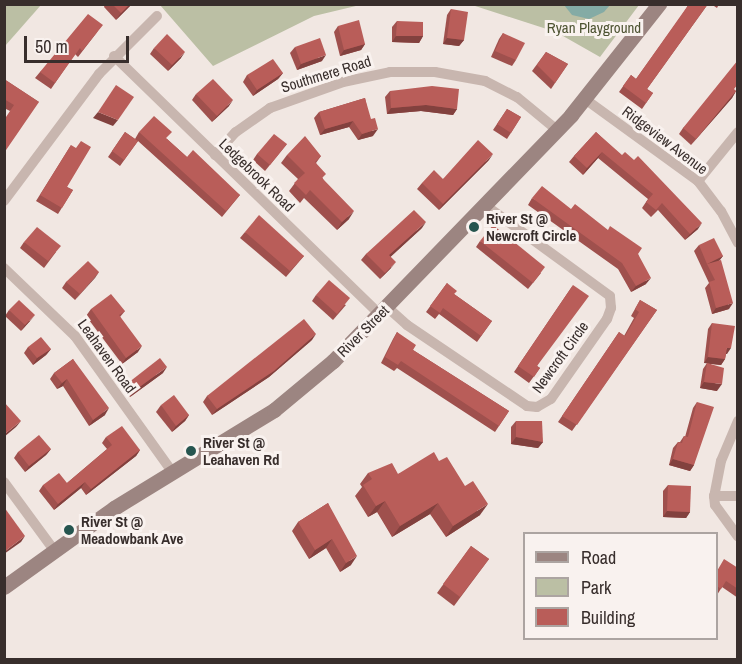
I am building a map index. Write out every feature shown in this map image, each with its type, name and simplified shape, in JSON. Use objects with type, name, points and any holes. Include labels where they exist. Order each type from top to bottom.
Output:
[{"type":"main road","name":"River Street","points":[[4,587],[54,550],[289,398],[384,311],[557,130],[585,99],[659,4]]},
{"type":"street","points":[[4,201],[114,56],[158,16]]},
{"type":"street","name":"Ledgebrook Road","points":[[114,56],[214,155],[384,311]]},
{"type":"street","name":"Southmere Road","points":[[214,155],[236,132],[270,108],[343,82],[390,72],[435,72],[485,81],[517,98],[557,130]]},
{"type":"street","name":"Ridgeview Avenue","points":[[585,99],[698,181],[721,211],[738,243]]},
{"type":"street","points":[[698,181],[738,132]]},
{"type":"street","name":"Newcroft Circle","points":[[384,311],[526,405],[537,407],[551,399],[607,318],[611,308],[609,296],[485,205]]},
{"type":"street","name":"Leahaven Road","points":[[4,268],[75,336],[173,473]]},
{"type":"street","points":[[738,421],[721,461],[714,496],[716,505],[738,537]]},
{"type":"street","points":[[4,482],[54,550]]},
{"type":"street","points":[[714,496],[738,496]]},
{"type":"green space","points":[[4,5],[41,5],[5,46]]},
{"type":"green space","points":[[160,5],[360,5],[314,16],[213,66]]},
{"type":"green space","name":"Ryan Playground","points":[[472,5],[639,5],[600,57],[556,32]]},
{"type":"water","points":[[564,5],[610,5],[604,12],[589,19],[572,15]]},
{"type":"building","points":[[112,4],[130,4],[121,13]]},
{"type":"building","points":[[689,4],[708,4],[647,89],[653,93],[646,103],[623,86],[631,75],[636,79]]},
{"type":"building","points":[[451,9],[468,12],[464,40],[447,38]]},
{"type":"building","points":[[88,14],[103,25],[82,51],[80,48],[55,83],[40,72]]},
{"type":"building","points":[[359,20],[365,44],[344,50],[338,26]]},
{"type":"building","points":[[397,21],[423,22],[423,36],[396,36]]},
{"type":"building","points":[[503,33],[525,43],[516,60],[495,51]]},
{"type":"building","points":[[167,34],[185,52],[172,65],[154,48]]},
{"type":"building","points":[[320,38],[326,55],[301,64],[295,47]]},
{"type":"building","points":[[546,52],[568,64],[555,83],[537,65]]},
{"type":"building","points":[[273,59],[283,73],[257,90],[247,75]]},
{"type":"building","points":[[738,60],[738,84],[734,89],[736,91],[696,139],[683,128]]},
{"type":"building","points":[[4,79],[39,102],[4,153],[4,120],[14,105],[4,99]]},
{"type":"building","points":[[213,79],[233,100],[217,116],[196,94]]},
{"type":"building","points":[[116,85],[134,97],[118,120],[98,112]]},
{"type":"building","points":[[432,86],[459,89],[457,109],[426,105],[391,108],[390,91]]},
{"type":"building","points":[[365,98],[371,119],[375,118],[378,129],[362,134],[353,121],[325,129],[319,112]]},
{"type":"building","points":[[507,109],[521,117],[511,133],[497,124]]},
{"type":"building","points":[[154,116],[172,132],[166,138],[187,157],[193,150],[240,195],[226,211],[139,132]]},
{"type":"building","points":[[125,132],[138,141],[124,160],[112,151]]},
{"type":"building","points":[[596,132],[622,155],[625,152],[634,160],[638,156],[702,223],[690,234],[662,203],[656,210],[646,202],[653,194],[602,152],[587,168],[574,156]]},
{"type":"building","points":[[274,134],[287,144],[270,165],[257,154]]},
{"type":"building","points":[[305,136],[321,156],[315,162],[326,174],[322,178],[354,211],[342,222],[310,190],[306,195],[294,183],[305,173],[287,155]]},
{"type":"building","points":[[478,140],[493,154],[443,204],[422,183],[434,170],[443,179]]},
{"type":"building","points":[[81,141],[91,147],[67,187],[73,190],[62,208],[40,195],[71,145],[76,148]]},
{"type":"building","points":[[542,186],[571,209],[575,204],[608,230],[610,226],[642,248],[638,254],[651,278],[636,286],[622,263],[532,198]]},
{"type":"building","points":[[414,210],[426,222],[389,255],[396,262],[385,273],[366,254]]},
{"type":"building","points":[[259,215],[304,256],[290,271],[245,232]]},
{"type":"building","points":[[493,225],[545,267],[533,283],[480,241]]},
{"type":"building","points":[[37,227],[61,246],[48,261],[24,242]]},
{"type":"building","points":[[714,238],[723,256],[707,264],[699,245]]},
{"type":"building","points":[[721,260],[733,303],[716,308],[709,282],[715,280],[707,264]]},
{"type":"building","points":[[88,261],[99,272],[80,294],[66,282]]},
{"type":"building","points":[[329,280],[350,298],[337,314],[316,295]]},
{"type":"building","points":[[447,283],[457,291],[454,294],[492,321],[481,336],[443,308],[440,313],[430,306]]},
{"type":"building","points":[[573,285],[589,296],[537,366],[540,368],[534,377],[518,366]]},
{"type":"building","points":[[111,294],[125,311],[119,315],[142,346],[126,358],[91,309]]},
{"type":"building","points":[[19,300],[35,315],[25,325],[9,310]]},
{"type":"building","points":[[640,300],[657,310],[577,425],[562,416],[619,332],[625,336],[639,312],[635,309]]},
{"type":"building","points":[[304,319],[316,334],[274,371],[217,409],[207,396]]},
{"type":"building","points":[[712,323],[735,326],[731,348],[727,348],[725,359],[708,357]]},
{"type":"building","points":[[397,332],[416,345],[413,350],[509,411],[499,426],[401,361],[398,365],[385,357]]},
{"type":"building","points":[[41,337],[51,349],[37,358],[28,347]]},
{"type":"building","points":[[160,358],[167,367],[134,391],[128,383]]},
{"type":"building","points":[[73,359],[109,408],[93,420],[67,379],[62,383],[54,373]]},
{"type":"building","points":[[707,363],[724,368],[722,384],[704,382]]},
{"type":"building","points":[[174,395],[189,415],[176,426],[161,405]]},
{"type":"building","points":[[4,402],[21,421],[6,433],[4,432]]},
{"type":"building","points":[[697,402],[714,407],[694,465],[673,459],[678,442],[682,443],[684,436],[688,437]]},
{"type":"building","points":[[516,421],[542,421],[543,442],[516,437]]},
{"type":"building","points":[[122,426],[140,450],[91,489],[85,482],[58,504],[43,485],[59,473],[67,483],[112,445],[106,437]]},
{"type":"building","points":[[39,435],[51,449],[29,466],[18,452]]},
{"type":"building","points":[[434,452],[439,461],[447,457],[465,486],[473,481],[488,504],[453,526],[438,503],[400,526],[385,501],[376,506],[363,485],[372,479],[368,473],[392,463],[398,474]]},
{"type":"building","points":[[668,485],[691,486],[690,512],[667,511]]},
{"type":"building","points":[[328,503],[357,556],[346,563],[332,539],[315,550],[298,522]]},
{"type":"building","points":[[4,507],[25,536],[4,552]]},
{"type":"building","points":[[471,546],[489,559],[460,597],[443,584]]},
{"type":"building","points":[[724,559],[738,568],[738,589],[726,581],[721,589],[718,587],[718,569]]},
{"type":"place","name":"River St @ Newcroft Circle","points":[[474,227]]},
{"type":"place","name":"River St @ Leahaven Rd","points":[[191,451]]},
{"type":"place","name":"River St @ Meadowbank Ave","points":[[69,530]]}]
